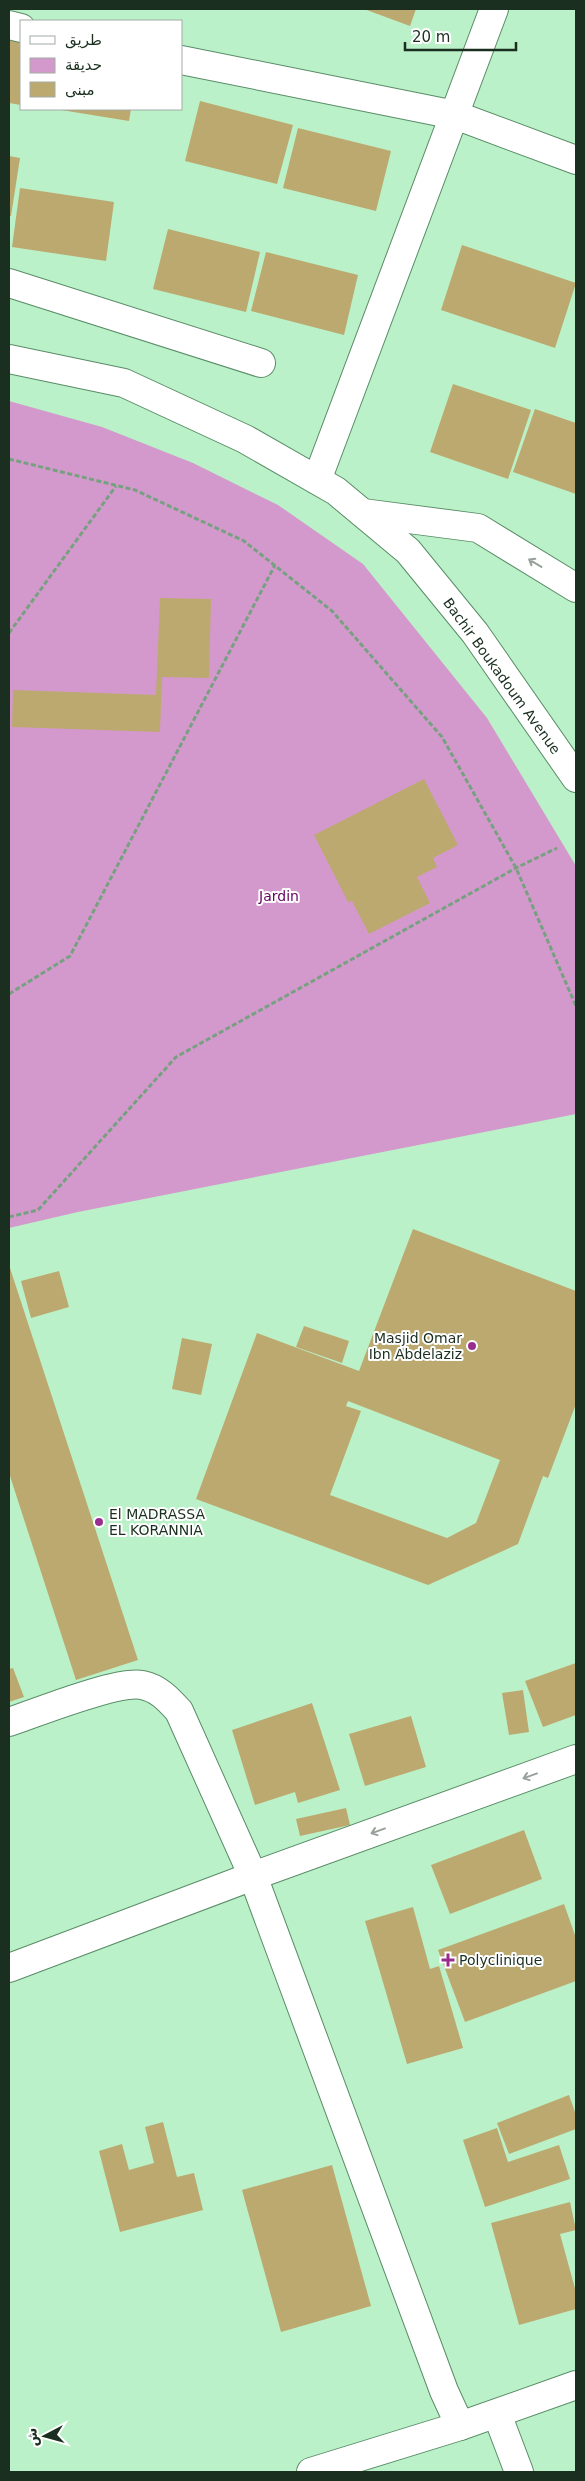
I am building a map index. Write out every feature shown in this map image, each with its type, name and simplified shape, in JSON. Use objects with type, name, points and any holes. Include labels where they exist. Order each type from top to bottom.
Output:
[{"type":"street","points":[[317,480],[494,9]]},
{"type":"street","points":[[182,60],[455,115],[576,160]]},
{"type":"street","points":[[9,283],[261,363]]},
{"type":"street","name":"Bachir Boukadoum Avenue","points":[[9,359],[124,383],[245,439],[336,491],[408,551],[462,618],[576,778]]},
{"type":"street","points":[[364,513],[478,528],[576,588]]},
{"type":"street","points":[[9,1722],[116,1686],[141,1685],[161,1692],[179,1711],[253,1876],[444,2391],[460,2426]]},
{"type":"street","points":[[9,1968],[253,1876],[576,1759]]},
{"type":"street","points":[[311,2472],[497,2414],[576,2385]]},
{"type":"street","points":[[497,2414],[519,2472]]},
{"type":"path","points":[[9,460],[135,490],[244,541],[332,611],[442,737],[516,868],[576,1006]]},
{"type":"path","points":[[9,632],[116,485]]},
{"type":"path","points":[[9,994],[70,956],[275,565]]},
{"type":"path","points":[[9,1217],[38,1210],[176,1057],[516,868],[557,848]]},
{"type":"green space","name":"Jardin","points":[[9,401],[102,427],[193,463],[278,505],[363,564],[487,718],[576,866],[576,1114],[78,1212],[9,1228]]},
{"type":"building","points":[[364,9],[416,9],[410,26]]},
{"type":"building","points":[[9,39],[20,41],[20,105],[9,103]]},
{"type":"building","points":[[200,101],[293,125],[277,184],[185,161]]},
{"type":"building","points":[[61,110],[131,110],[129,121]]},
{"type":"building","points":[[298,128],[391,151],[376,211],[283,188]]},
{"type":"building","points":[[9,156],[20,158],[11,216],[9,216]]},
{"type":"building","points":[[20,188],[114,202],[106,261],[12,247]]},
{"type":"building","points":[[168,229],[260,252],[246,312],[153,289]]},
{"type":"building","points":[[462,245],[576,283],[555,348],[441,310]]},
{"type":"building","points":[[266,252],[358,275],[344,335],[251,311]]},
{"type":"building","points":[[453,384],[531,410],[508,479],[430,452]]},
{"type":"building","points":[[535,409],[576,423],[576,494],[513,472]]},
{"type":"building","points":[[160,598],[211,599],[209,678],[162,677],[160,732],[12,727],[13,690],[156,695]]},
{"type":"building","points":[[424,779],[458,845],[433,858],[437,867],[417,877],[430,903],[369,934],[352,901],[348,902],[314,835]]},
{"type":"building","points":[[413,1229],[576,1291],[576,1404],[548,1478],[543,1476],[518,1544],[428,1585],[196,1499],[257,1333],[359,1371]],"holes":[[[348,1401],[500,1460],[476,1523],[447,1538],[330,1495],[361,1411],[346,1406]]]},
{"type":"building","points":[[9,1265],[138,1660],[76,1680],[9,1473]]},
{"type":"building","points":[[59,1271],[69,1307],[31,1318],[21,1281]]},
{"type":"building","points":[[304,1326],[349,1341],[342,1363],[296,1347]]},
{"type":"building","points":[[182,1338],[212,1344],[201,1395],[172,1389]]},
{"type":"building","points":[[576,1663],[576,1715],[543,1727],[525,1681]]},
{"type":"building","points":[[13,1668],[24,1697],[9,1702],[9,1669]]},
{"type":"building","points":[[523,1690],[529,1732],[509,1735],[502,1693]]},
{"type":"building","points":[[312,1703],[340,1790],[298,1803],[295,1792],[255,1805],[232,1730]]},
{"type":"building","points":[[411,1716],[426,1767],[365,1786],[349,1734]]},
{"type":"building","points":[[346,1808],[350,1825],[300,1836],[296,1819]]},
{"type":"building","points":[[524,1830],[542,1879],[450,1914],[431,1865]]},
{"type":"building","points":[[564,1904],[576,1938],[576,1981],[465,2022],[438,1950]]},
{"type":"building","points":[[413,1907],[430,1969],[439,1966],[463,2048],[407,2064],[365,1921]]},
{"type":"building","points":[[569,2095],[576,2115],[576,2129],[509,2154],[497,2123]]},
{"type":"building","points":[[163,2122],[177,2177],[194,2173],[203,2210],[120,2232],[99,2151],[122,2144],[129,2170],[154,2163],[145,2127]]},
{"type":"building","points":[[497,2128],[508,2162],[559,2145],[570,2179],[485,2207],[463,2140]]},
{"type":"building","points":[[332,2165],[371,2306],[281,2332],[242,2190]]},
{"type":"building","points":[[570,2202],[576,2230],[560,2234],[576,2292],[576,2309],[519,2325],[491,2223]]},
{"type":"place","name":"Masjid Omar Ibn Abdelaziz","points":[[472,1346]]},
{"type":"place","name":"El MADRASSA EL KORANNIA","points":[[99,1522]]},
{"type":"place","name":"Polyclinique","points":[[448,1960]]}]
